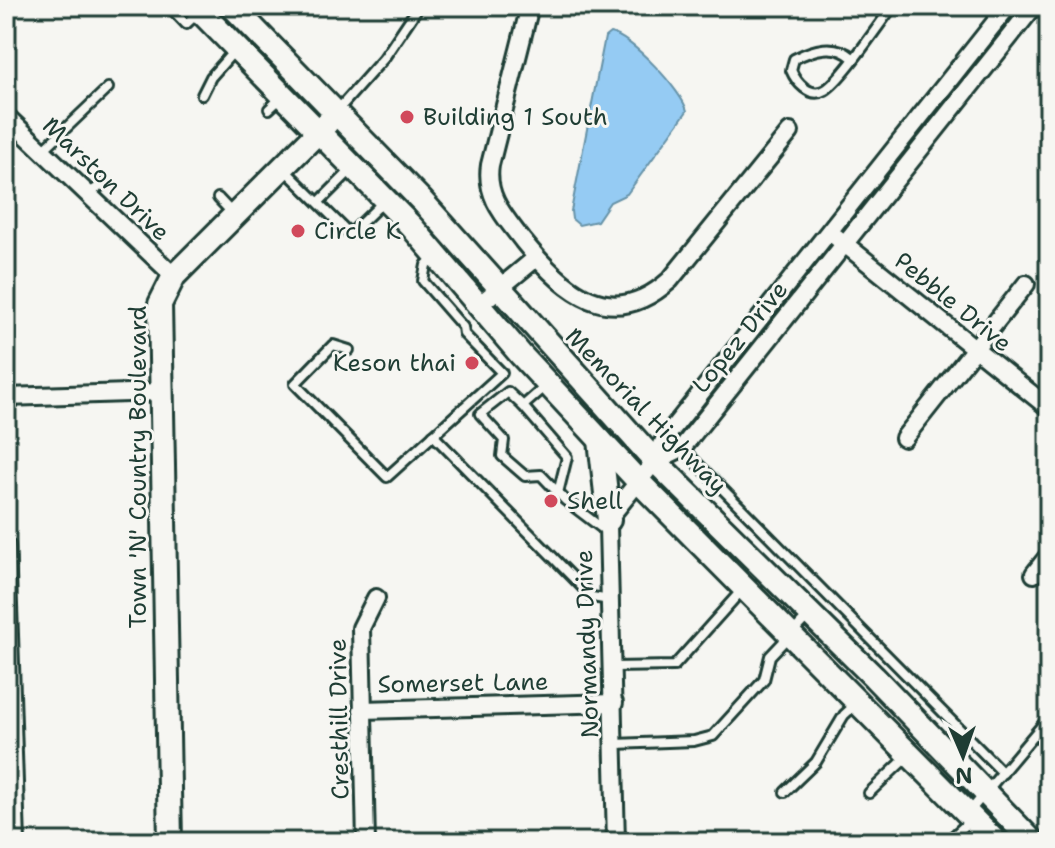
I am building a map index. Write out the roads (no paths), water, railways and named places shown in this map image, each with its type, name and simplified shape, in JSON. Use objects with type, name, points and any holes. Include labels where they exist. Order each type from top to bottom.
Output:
[{"type":"main road","name":"Memorial Highway","points":[[232,6],[422,201],[655,461],[1033,842]]},
{"type":"main road","points":[[198,8],[237,48],[306,138],[354,168],[639,482],[859,700],[996,842]]},
{"type":"main road","name":"Town 'N' Country Boulevard","points":[[170,842],[159,392],[158,316],[162,297],[174,276],[284,169],[306,138],[335,112]]},
{"type":"main road","points":[[600,440],[608,526]]},
{"type":"street","points":[[530,6],[489,177],[497,206],[536,258],[564,286],[584,298],[609,305],[630,304],[652,296],[670,280],[790,132]]},
{"type":"street","name":"Lopez Drive","points":[[655,461],[665,438],[1008,6]]},
{"type":"street","name":"Lopez Drive","points":[[655,461],[682,448],[1034,6]]},
{"type":"street","name":"Marston Drive","points":[[6,116],[86,196],[174,276]]},
{"type":"street","name":"Pebble Drive","points":[[829,231],[1049,408]]},
{"type":"street","points":[[475,300],[500,288],[536,258]]},
{"type":"street","points":[[904,438],[1026,284]]},
{"type":"street","points":[[6,397],[159,392]]},
{"type":"street","name":"Normandy Drive","points":[[616,842],[608,526],[655,461]]},
{"type":"street","points":[[6,546],[16,842]]},
{"type":"street","points":[[1034,574],[1049,555]]},
{"type":"street","name":"Cresthill Drive","points":[[366,842],[361,628],[376,598]]},
{"type":"street","name":"Somerset Lane","points":[[362,710],[614,703]]},
{"type":"lane","points":[[169,6],[186,24],[198,8]]},
{"type":"lane","points":[[335,112],[384,58],[419,6]]},
{"type":"lane","points":[[853,58],[836,48],[827,48],[794,59],[791,70],[804,88],[817,92],[826,89],[853,58],[893,6]]},
{"type":"lane","points":[[202,95],[211,77],[237,48]]},
{"type":"lane","points":[[42,152],[108,88]]},
{"type":"lane","points":[[319,202],[354,168]]},
{"type":"lane","points":[[284,169],[350,234],[385,200]]},
{"type":"lane","points":[[86,196],[105,183]]},
{"type":"lane","points":[[218,198],[235,216]]},
{"type":"lane","points":[[436,255],[426,265],[423,281],[463,327],[464,334],[502,373]]},
{"type":"lane","points":[[451,313],[475,300]]},
{"type":"lane","points":[[349,350],[333,345],[295,384],[387,477],[521,355]]},
{"type":"lane","points":[[523,406],[548,384]]},
{"type":"lane","points":[[558,493],[567,457],[508,392],[480,414],[504,440],[502,456],[525,476],[541,475],[558,493],[608,526]]},
{"type":"lane","points":[[433,435],[592,597],[610,600]]},
{"type":"lane","points":[[682,448],[1003,773]]},
{"type":"lane","points":[[613,667],[674,666],[745,587]]},
{"type":"lane","points":[[615,744],[694,741],[713,736],[764,680],[770,656],[810,614]]},
{"type":"lane","points":[[785,792],[816,762],[844,715],[859,700]]},
{"type":"lane","points":[[918,842],[926,839],[948,842],[1049,717]]},
{"type":"lane","points":[[869,793],[911,754]]},
{"type":"water","points":[[610,33],[630,43],[654,66],[676,91],[687,111],[627,194],[610,202],[597,221],[579,225],[572,219],[571,211],[605,37]]},
{"type":"place","name":"Building 1 South","points":[[407,117]]},
{"type":"place","name":"Circle K","points":[[298,231]]},
{"type":"place","name":"Keson thai","points":[[472,363]]},
{"type":"place","name":"Shell","points":[[551,501]]}]
